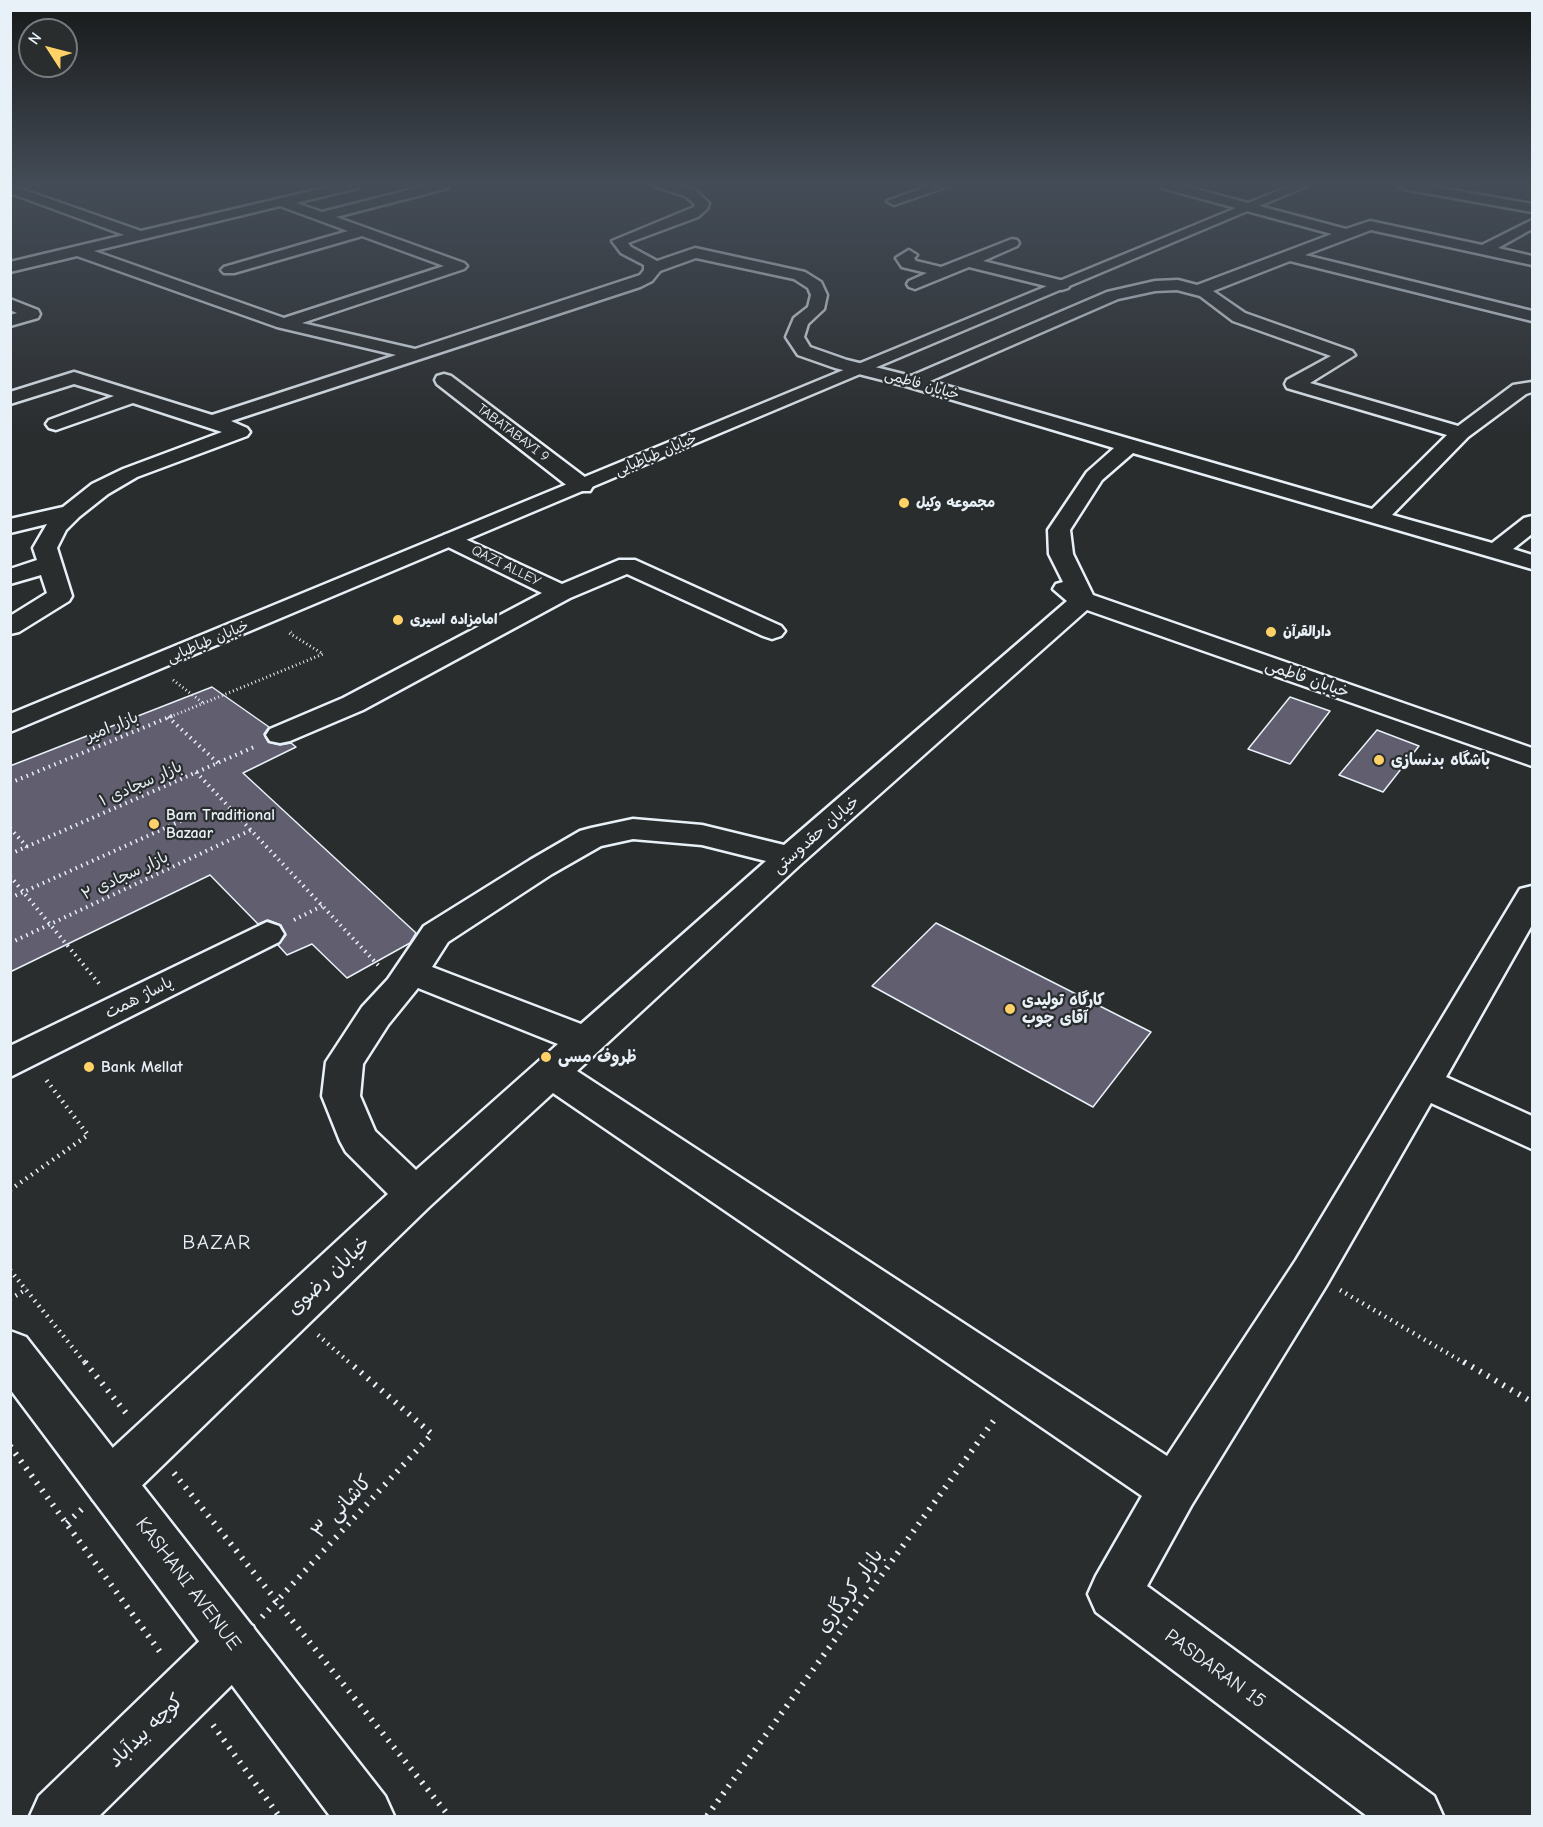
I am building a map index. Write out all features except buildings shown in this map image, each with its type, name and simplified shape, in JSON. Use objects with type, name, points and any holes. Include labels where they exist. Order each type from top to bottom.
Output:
[{"type":"street","points":[[133,270],[284,323],[416,355]]},
{"type":"street","points":[[284,323],[446,270]]},
{"type":"street","points":[[212,421],[634,284],[646,278],[651,270]]},
{"type":"street","name":"خیابان فاطمی","points":[[777,270],[799,275],[815,285],[819,295],[816,309],[800,322],[795,337],[804,351],[1533,562]]},
{"type":"street","points":[[934,270],[942,272]]},
{"type":"street","points":[[915,284],[947,270]]},
{"type":"street","points":[[1004,270],[1113,295]]},
{"type":"street","name":"خیابان طباطبایی","points":[[10,724],[1098,270]]},
{"type":"street","points":[[1200,290],[1252,270]]},
{"type":"street","points":[[1347,270],[1533,316]]},
{"type":"street","points":[[913,382],[1113,295],[1166,285],[1200,290],[1239,317],[1346,355],[1294,384],[1461,433]]},
{"type":"street","points":[[1511,311],[1533,299]]},
{"type":"street","points":[[10,304],[32,314],[10,321]]},
{"type":"street","points":[[10,398],[74,378],[240,432],[130,473],[100,489],[71,512],[56,527],[45,548],[60,596],[10,627]]},
{"type":"street","name":"TABATABAYI 9","points":[[444,380],[582,486]]},
{"type":"street","points":[[1378,516],[1461,433],[1520,389],[1533,387]]},
{"type":"street","points":[[56,424],[133,396]]},
{"type":"street","name":"خیابان فاطمی","points":[[1051,424],[1070,440],[1080,472],[1047,529],[1046,554],[1060,585],[1083,600],[1533,757]]},
{"type":"street","points":[[1083,600],[1061,554],[1059,530],[1094,476],[1129,446]]},
{"type":"street","points":[[10,526],[71,512]]},
{"type":"street","points":[[1496,551],[1533,523]]},
{"type":"street","name":"QAZI ALLEY","points":[[452,540],[561,593]]},
{"type":"street","points":[[10,577],[50,564]]},
{"type":"street","points":[[280,735],[352,704],[561,593],[627,565],[772,631]]},
{"type":"street","name":"خیابان حقدوستی","points":[[551,1072],[790,857],[1083,600]]},
{"type":"street","points":[[415,1195],[360,1141],[341,1096],[345,1062],[375,1016],[411,972],[436,934],[591,838],[633,829],[702,835],[790,857]]},
{"type":"street","points":[[551,1072],[1174,1489],[1311,1273],[1533,897]]},
{"type":"street","name":"پاساژ همت","points":[[19,1059],[267,934]]},
{"type":"street","points":[[411,972],[586,1040]]},
{"type":"street","name":"خیابان رضوی","points":[[110,1483],[415,1195],[551,1072]]},
{"type":"street","points":[[1424,1083],[1533,1133]]},
{"type":"street","name":"KASHANI AVENUE","points":[[10,1352],[365,1816]]},
{"type":"street","name":"PASDARAN 15","points":[[1174,1489],[1114,1594],[1414,1816]]},
{"type":"street","name":"کوچه بیدآباد","points":[[59,1816],[234,1645]]},
{"type":"path","name":"بازار امیر","points":[[11,782],[323,654],[289,633],[300,628]]},
{"type":"path","points":[[170,677],[202,703]]},
{"type":"path","points":[[168,717],[218,763]]},
{"type":"path","name":"بازار سجادی ۱","points":[[10,854],[280,735]]},
{"type":"path","points":[[196,772],[376,962]]},
{"type":"path","points":[[10,898],[183,820]]},
{"type":"path","points":[[10,828],[27,847]]},
{"type":"path","name":"بازار سجادی ۲","points":[[10,943],[250,830]]},
{"type":"path","points":[[10,876],[120,1008]]},
{"type":"path","points":[[10,1190],[88,1135],[19,1059]]},
{"type":"path","points":[[10,1270],[449,1816]]},
{"type":"path","points":[[1311,1273],[1533,1402]]},
{"type":"path","points":[[10,1299],[27,1289]]},
{"type":"path","name":"کاشانی ۳","points":[[277,1602],[432,1434],[291,1311]]},
{"type":"path","name":"بازار کردگاری","points":[[707,1816],[1019,1386]]},
{"type":"path","points":[[10,1446],[279,1816]]},
{"type":"place","name":"مجموعه وکیل","points":[[904,503]]},
{"type":"place","name":"امامزاده اسیری","points":[[398,620]]},
{"type":"place","name":"دارالقرآن","points":[[1271,632]]},
{"type":"place","name":"باشگاه بدنسازی","points":[[1379,760]]},
{"type":"place","name":"Bam Traditional Bazaar","points":[[154,824]]},
{"type":"place","name":"کارگاه تولیدی آقای چوب","points":[[1010,1009]]},
{"type":"place","name":"ظروف مسی","points":[[546,1057]]},
{"type":"place","name":"Bank Mellat","points":[[89,1067]]},
{"type":"district","name":"BAZAR","points":[[217,1243]]}]
